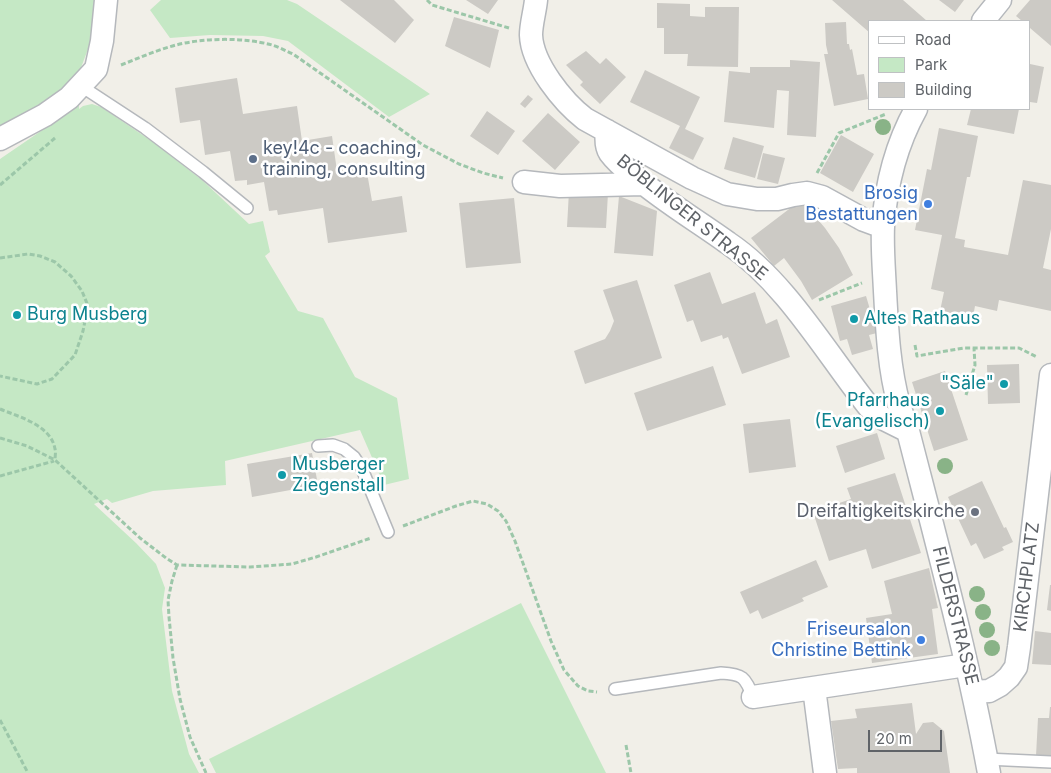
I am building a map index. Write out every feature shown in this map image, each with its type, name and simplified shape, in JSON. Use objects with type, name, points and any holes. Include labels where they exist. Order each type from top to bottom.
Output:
[{"type":"street","points":[[0,139],[45,115],[68,98],[88,77],[102,41],[106,0]]},
{"type":"street","name":"BÖBLINGER STRASSE","points":[[536,0],[531,34],[533,49],[540,66],[557,91],[574,111],[585,119],[692,178],[727,194],[757,199],[777,199],[793,194],[807,193]]},
{"type":"street","points":[[984,20],[1000,0]]},
{"type":"street","name":"FILDERSTRASSE","points":[[916,110],[896,153],[890,178],[883,227],[888,334],[899,405],[908,431],[952,600],[988,766]]},
{"type":"street","name":"BÖBLINGER STRASSE","points":[[607,131],[606,140],[609,151],[618,162],[644,184],[730,244],[752,262],[799,313],[869,407],[884,419],[908,431]]},
{"type":"street","points":[[524,182],[560,186],[644,184]]},
{"type":"street","points":[[807,193],[822,197],[864,220],[883,227]]},
{"type":"street","name":"KIRCHPLATZ","points":[[973,692],[989,691],[1000,685],[1016,667],[1051,375]]},
{"type":"street","points":[[753,697],[966,664]]},
{"type":"street","points":[[814,688],[825,773]]},
{"type":"lane","points":[[88,77],[145,128],[247,208]]},
{"type":"lane","points":[[318,446],[333,445],[344,449],[354,457],[362,469],[388,532]]},
{"type":"lane","points":[[615,690],[722,673],[736,674],[746,681],[753,697]]},
{"type":"lane","points":[[988,766],[1028,760],[1051,762]]},
{"type":"path","points":[[427,0],[432,5],[531,34]]},
{"type":"path","points":[[88,77],[152,52],[178,45],[203,41],[238,40],[273,45],[293,54],[429,148],[459,164],[483,173],[524,182]]},
{"type":"path","points":[[807,193],[839,133],[890,112]]},
{"type":"path","points":[[0,258],[28,254],[55,262],[71,276],[82,291],[88,306],[83,331],[75,355],[52,379],[37,384],[0,376]]},
{"type":"path","points":[[799,313],[822,298],[884,276]]},
{"type":"path","points":[[888,334],[912,334],[917,356],[964,348],[1019,348]]},
{"type":"path","points":[[966,395],[975,365],[974,348]]},
{"type":"path","points":[[0,409],[38,425],[49,435],[55,449],[54,460]]},
{"type":"path","points":[[0,438],[27,446],[54,460],[140,538],[177,565],[250,567],[292,564],[388,532],[456,506],[473,501],[487,504],[498,511],[506,522],[515,541],[551,641],[564,670],[578,686],[588,691],[615,690]]},
{"type":"path","points":[[0,476],[54,460]]},
{"type":"path","points":[[177,565],[168,600],[173,658],[180,699],[190,737],[206,773]]},
{"type":"path","points":[[0,720],[28,773]]},
{"type":"path","points":[[626,745],[631,773]]},
{"type":"green space","points":[[0,0],[97,0],[94,33],[76,81],[0,134]]},
{"type":"green space","points":[[161,0],[287,0],[297,4],[430,94],[389,117],[288,41],[263,36],[210,35],[170,38],[150,10]]},
{"type":"green space","points":[[92,104],[101,107],[153,142],[202,180],[249,224],[263,221],[270,252],[265,256],[298,311],[323,318],[355,377],[397,398],[409,479],[384,485],[360,430],[225,461],[226,485],[153,491],[112,503],[107,499],[94,504],[156,564],[165,588],[162,609],[172,691],[189,754],[199,773],[0,773],[0,159],[79,105],[79,109]]},
{"type":"green space","points":[[521,603],[606,773],[216,773],[209,759]]},
{"type":"building","points":[[340,0],[394,0],[414,20],[395,43]]},
{"type":"building","points":[[466,0],[498,0],[488,14]]},
{"type":"building","points":[[832,0],[903,0],[926,20],[868,20],[868,31]]},
{"type":"building","points":[[939,0],[964,0],[955,12]]},
{"type":"building","points":[[1030,0],[1051,0],[1051,46],[1031,29],[1031,20],[1021,20],[1016,16]]},
{"type":"building","points":[[657,3],[690,4],[690,16],[705,17],[705,7],[739,7],[738,67],[687,66],[688,54],[664,54],[664,28],[657,28]]},
{"type":"building","points":[[454,17],[499,30],[490,68],[445,46]]},
{"type":"building","points":[[846,22],[847,44],[849,44],[850,50],[852,49],[857,75],[864,74],[868,99],[834,106],[824,54],[828,54],[825,23]]},
{"type":"building","points":[[586,51],[600,64],[606,58],[626,77],[600,104],[580,85],[583,82],[566,65]]},
{"type":"building","points":[[790,60],[820,62],[816,137],[787,135],[789,91],[777,90],[774,128],[724,122],[729,71],[750,73],[750,67],[790,67]]},
{"type":"building","points":[[1031,64],[1044,67],[1037,103],[1031,102]]},
{"type":"building","points":[[645,70],[700,97],[685,129],[704,138],[693,160],[669,148],[680,126],[630,102]]},
{"type":"building","points":[[237,78],[243,114],[297,106],[302,141],[332,136],[337,171],[366,167],[372,201],[402,196],[407,232],[328,243],[323,208],[278,215],[277,210],[269,211],[264,182],[247,185],[247,180],[235,181],[230,151],[205,155],[200,120],[180,123],[175,88]]},
{"type":"building","points":[[528,95],[533,99],[525,108],[520,104]]},
{"type":"building","points":[[971,110],[1019,110],[1014,134],[967,125]]},
{"type":"building","points":[[487,111],[515,131],[498,155],[470,136]]},
{"type":"building","points":[[548,113],[580,142],[555,170],[522,141]]},
{"type":"building","points":[[939,128],[978,136],[970,177],[967,177],[955,238],[965,240],[964,247],[1008,255],[1023,180],[1051,185],[1051,229],[1043,268],[1051,270],[1051,311],[999,300],[997,311],[975,306],[973,317],[940,311],[944,292],[931,289],[942,235],[915,230],[927,169],[931,170]]},
{"type":"building","points":[[841,135],[874,154],[853,192],[820,173]]},
{"type":"building","points":[[733,137],[764,146],[755,178],[724,169]]},
{"type":"building","points":[[763,153],[785,158],[778,184],[757,179]]},
{"type":"building","points":[[569,191],[608,193],[606,228],[567,227]]},
{"type":"building","points":[[619,196],[657,211],[653,256],[614,253]]},
{"type":"building","points":[[514,198],[521,263],[466,268],[459,203]]},
{"type":"building","points":[[801,200],[839,248],[853,275],[812,300],[784,258],[774,266],[751,238]]},
{"type":"building","points":[[710,272],[722,304],[755,292],[766,324],[777,319],[790,357],[742,374],[728,337],[723,339],[722,335],[701,342],[693,320],[687,322],[674,285]]},
{"type":"building","points":[[637,280],[662,358],[585,384],[574,351],[605,339],[610,331],[614,321],[603,290]]},
{"type":"building","name":"Altes Rathaus","points":[[866,296],[877,333],[869,335],[873,349],[852,355],[847,339],[840,341],[831,306]]},
{"type":"building","name":"\"Säle\"","points":[[1019,364],[1020,403],[988,404],[987,365]]},
{"type":"building","points":[[713,366],[726,405],[647,431],[634,393]]},
{"type":"building","name":"Pfarrhaus (Evangelisch)","points":[[945,371],[968,440],[934,451],[912,382]]},
{"type":"building","points":[[790,419],[796,467],[749,473],[743,424]]},
{"type":"building","points":[[877,433],[885,459],[845,473],[836,446]]},
{"type":"building","name":"Musberger Ziegenstall","points":[[312,453],[318,485],[252,497],[247,464]]},
{"type":"building","points":[[895,473],[921,553],[872,569],[866,549],[829,561],[813,512],[851,499],[847,488]]},
{"type":"building","name":"Dreifaltigkeitskirche","points":[[982,481],[1004,528],[1006,527],[1013,542],[1002,547],[1004,550],[984,559],[976,543],[971,546],[948,497]]},
{"type":"building","points":[[816,560],[828,587],[802,598],[804,601],[762,619],[758,610],[750,614],[740,592]]},
{"type":"building","points":[[929,568],[938,608],[932,609],[938,654],[872,663],[866,618],[892,614],[884,581]]},
{"type":"building","points":[[1051,585],[1051,611],[1047,610]]},
{"type":"building","points":[[1035,631],[1051,633],[1051,665],[1032,664]]},
{"type":"building","points":[[912,703],[916,734],[923,723],[933,722],[944,731],[950,773],[857,773],[857,768],[838,769],[831,721],[857,718],[855,709]]},
{"type":"building","points":[[1050,707],[1051,757],[1036,756],[1038,718],[1049,718]]},
{"type":"place","name":"key!4c - coaching, training, consulting","points":[[253,159]]},
{"type":"place","name":"Brosig Bestattungen","points":[[928,204]]},
{"type":"place","name":"Burg Musberg","points":[[17,315]]},
{"type":"place","name":"Altes Rathaus","points":[[854,319]]},
{"type":"place","name":"\"Säle\"","points":[[1004,384]]},
{"type":"place","name":"Pfarrhaus (Evangelisch)","points":[[940,411]]},
{"type":"place","name":"Musberger Ziegenstall","points":[[282,475]]},
{"type":"place","name":"Dreifaltigkeitskirche","points":[[975,512]]},
{"type":"place","name":"Friseursalon Christine Bettink","points":[[921,640]]}]
